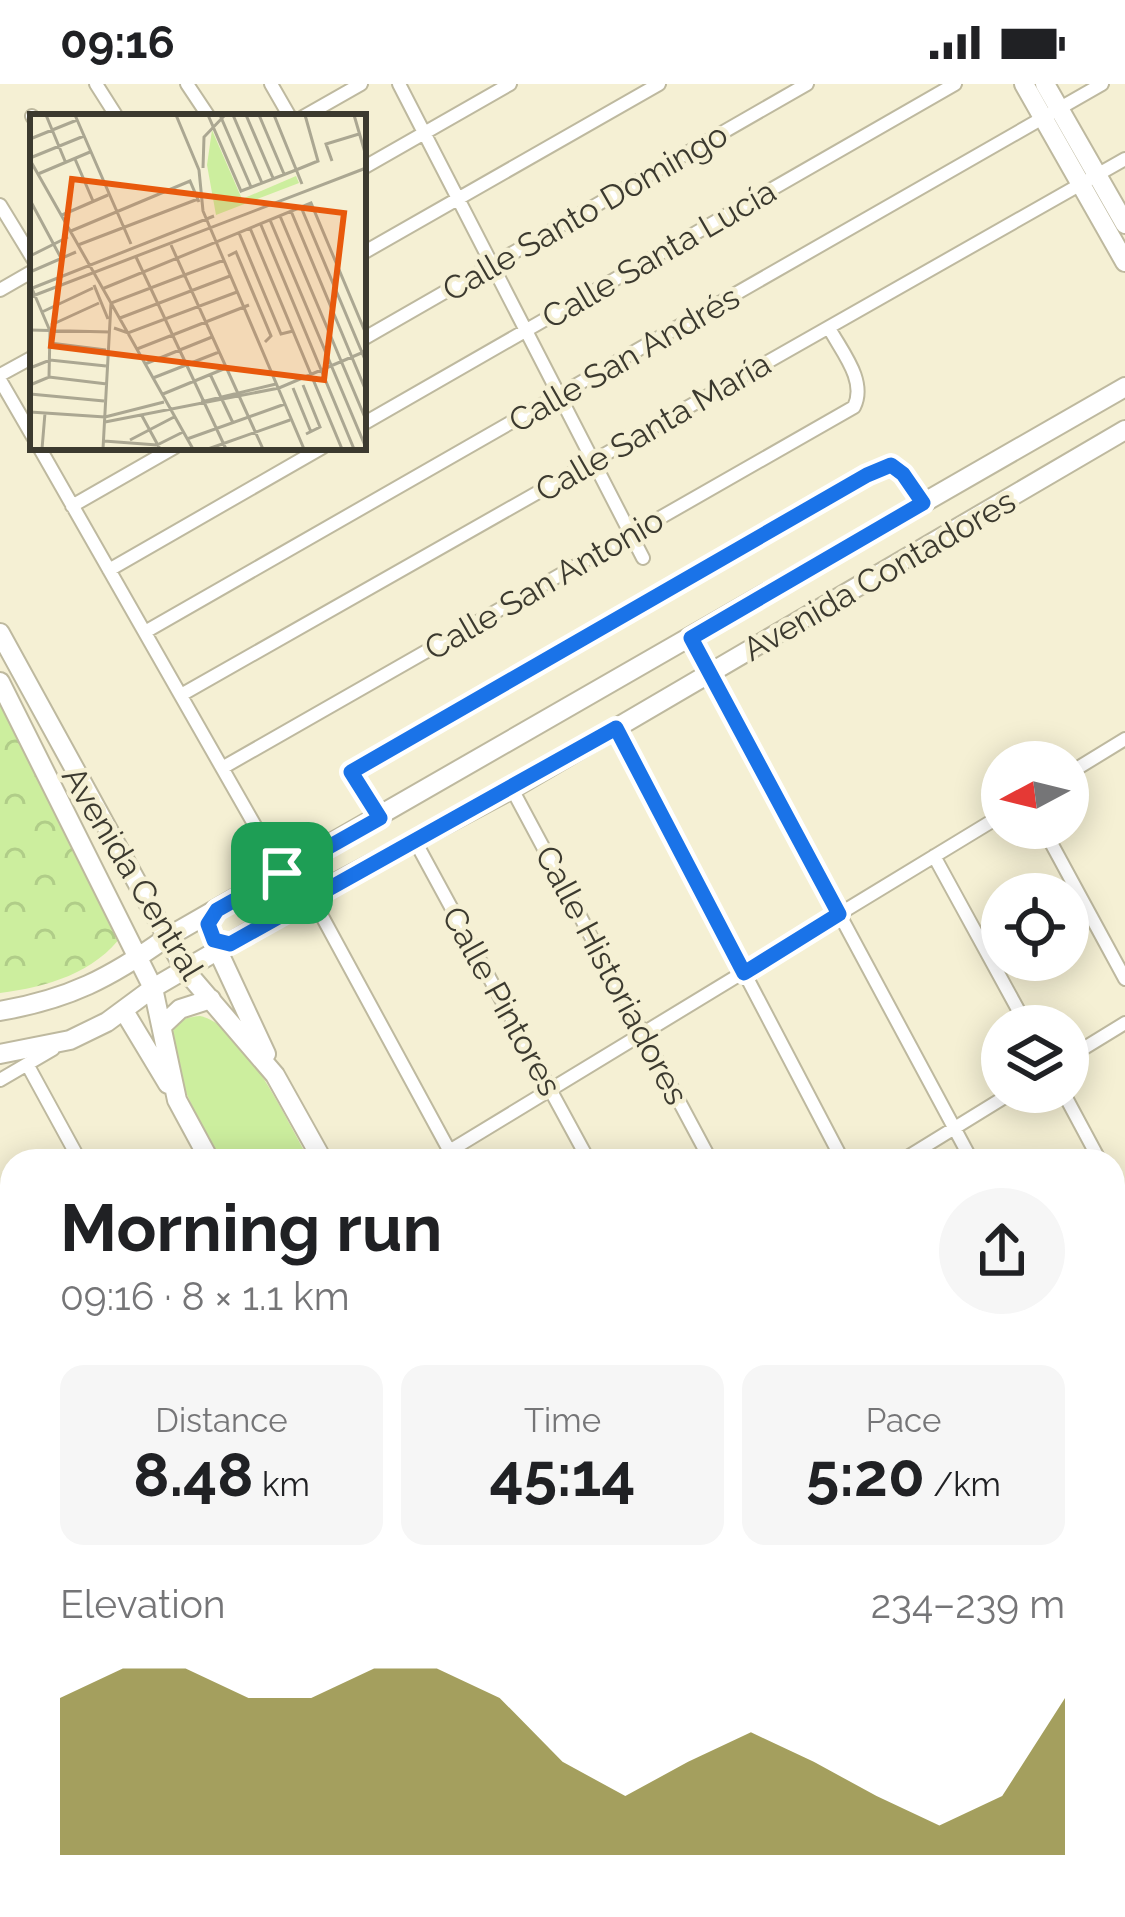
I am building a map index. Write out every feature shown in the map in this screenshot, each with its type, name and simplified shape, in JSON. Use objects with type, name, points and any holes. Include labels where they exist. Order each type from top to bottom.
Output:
[{"type":"main road","points":[[1024,84],[1051,114],[1089,180],[1125,262]]},
{"type":"main road","points":[[1045,84],[1051,114]]},
{"type":"main road","points":[[1089,180],[1125,224]]},
{"type":"main road","name":"Avenida Contadores","points":[[0,1010],[48,1003],[85,989],[1125,387]]},
{"type":"main road","name":"Avenida Contadores","points":[[0,1054],[70,1040],[116,1016],[153,988],[311,896],[512,788],[1125,430]]},
{"type":"main road","name":"Avenida Central","points":[[0,633],[185,970],[275,1075],[315,1149]]},
{"type":"main road","name":"Avenida Central","points":[[0,682],[153,988],[177,1100],[204,1149]]},
{"type":"main road","points":[[217,910],[208,924],[224,947],[275,1075]]},
{"type":"main road","points":[[85,989],[99,988],[111,994],[113,1013],[177,1100]]},
{"type":"main road","points":[[162,1026],[180,1009],[211,999]]},
{"type":"street","points":[[96,84],[115,114]]},
{"type":"street","points":[[187,84],[206,114]]},
{"type":"street","points":[[271,84],[288,114]]},
{"type":"street","points":[[308,114],[361,84]]},
{"type":"street","points":[[400,84],[643,558]]},
{"type":"street","points":[[366,166],[511,84]]},
{"type":"street","points":[[366,252],[659,84]]},
{"type":"street","name":"Calle Santo Domingo","points":[[366,337],[807,84]]},
{"type":"street","name":"Calle Santa Lucía","points":[[366,422],[955,84]]},
{"type":"street","name":"Calle San Andrés","points":[[145,632],[1102,84]]},
{"type":"street","name":"Calle Santa María","points":[[181,695],[1125,159]]},
{"type":"street","points":[[0,205],[30,255]]},
{"type":"street","points":[[0,290],[30,273]]},
{"type":"street","name":"Calle San Antonio","points":[[222,768],[854,407],[860,394],[857,379],[829,328]]},
{"type":"street","points":[[30,358],[0,377],[30,432]]},
{"type":"street","points":[[40,450],[282,873],[311,896],[448,1149]]},
{"type":"street","points":[[72,506],[170,450]]},
{"type":"street","points":[[109,570],[318,450]]},
{"type":"street","points":[[380,818],[351,772],[878,469],[891,465],[903,474],[923,503]]},
{"type":"street","points":[[691,638],[965,1149]]},
{"type":"street","points":[[616,728],[837,1149]]},
{"type":"street","points":[[1089,761],[1125,740]]},
{"type":"street","name":"Calle Historiadores","points":[[512,788],[705,1149]]},
{"type":"street","points":[[463,1149],[981,828]]},
{"type":"street","name":"Calle Pintores","points":[[415,842],[583,1149]]},
{"type":"street","points":[[1054,849],[1125,979]]},
{"type":"street","points":[[934,856],[1016,1005]]},
{"type":"street","points":[[1089,1045],[1125,1023]]},
{"type":"street","points":[[0,1080],[70,1040]]},
{"type":"street","points":[[27,1064],[73,1149]]},
{"type":"street","points":[[920,1149],[981,1112]]},
{"type":"street","points":[[1074,1113],[1094,1149]]},
{"type":"green space","points":[[0,705],[123,934],[99,959],[69,976],[0,993]]},
{"type":"green space","points":[[200,1016],[233,1037],[303,1149],[215,1149],[187,1094],[174,1055],[175,1027]]},
{"type":"route","points":[[891,465],[903,474],[923,503],[691,638],[839,914],[744,973],[616,728],[230,944],[214,940],[208,924],[217,910],[282,873],[380,818],[351,772],[878,469],[891,465]]}]
